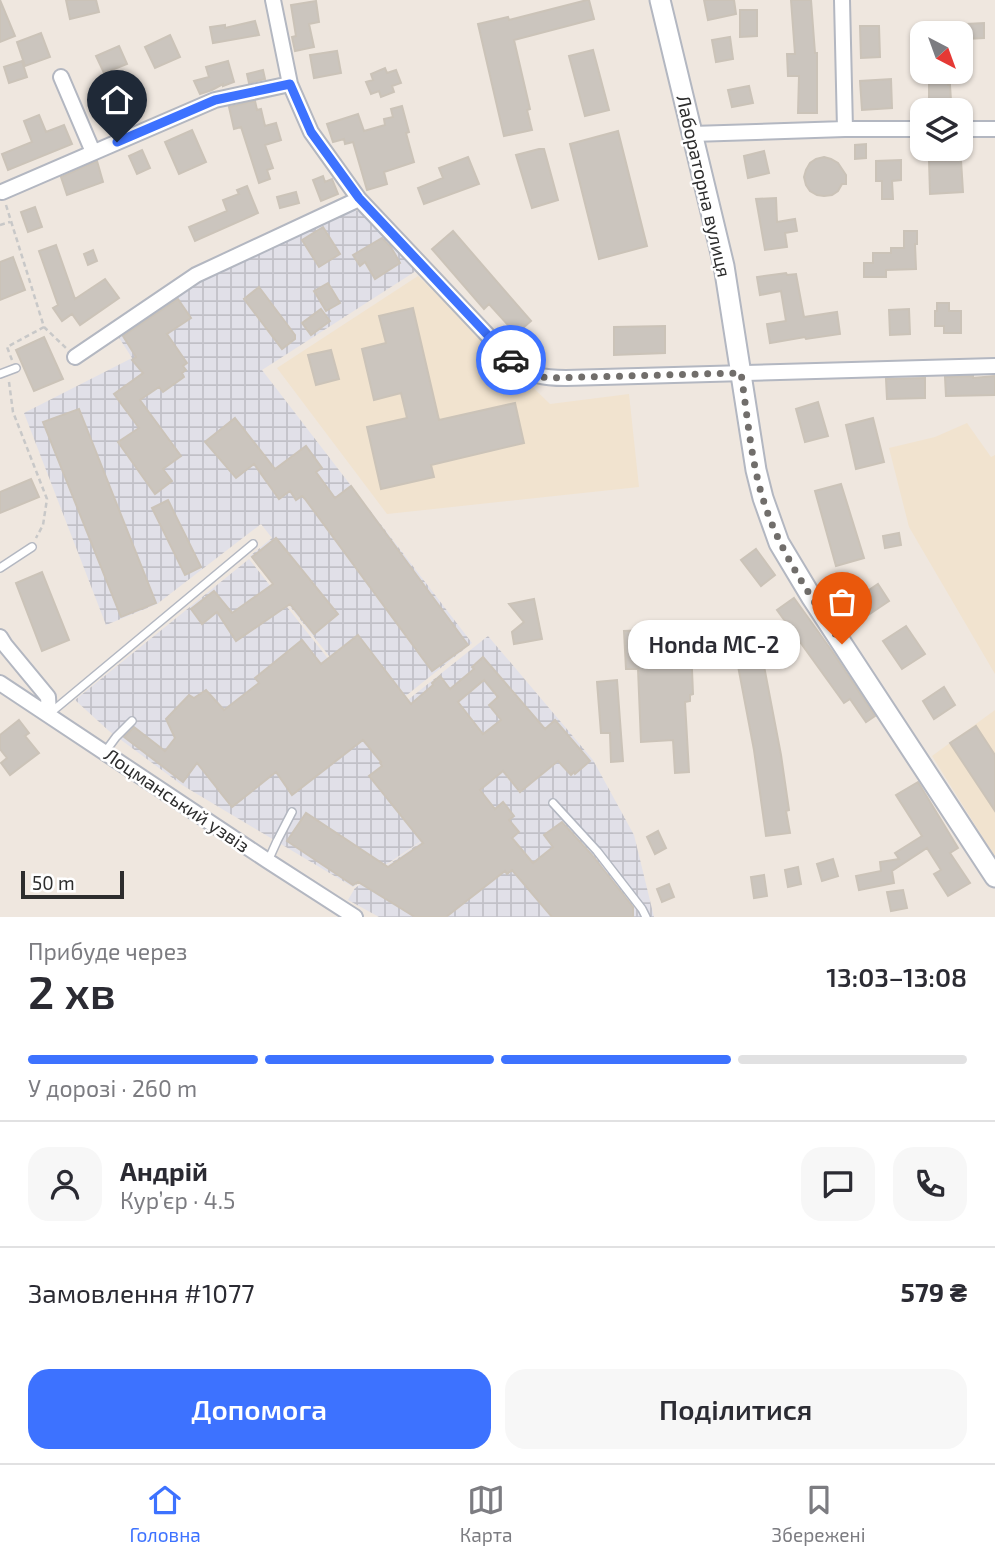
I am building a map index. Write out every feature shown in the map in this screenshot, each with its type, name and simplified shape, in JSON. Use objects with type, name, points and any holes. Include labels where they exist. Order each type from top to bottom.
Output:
[{"type":"main road","name":"Лабораторна вулиця","points":[[660,0],[724,266],[756,470],[779,542],[812,598],[995,877]]},
{"type":"street","points":[[273,0],[290,84],[311,132],[359,198],[513,362],[529,373],[566,379],[995,366]]},
{"type":"street","points":[[842,0],[845,129]]},
{"type":"street","points":[[61,77],[93,152]]},
{"type":"street","points":[[2,192],[215,100],[290,84]]},
{"type":"street","points":[[692,134],[910,129]]},
{"type":"street","points":[[973,129],[995,129]]},
{"type":"street","points":[[75,358],[196,275],[359,198]]},
{"type":"street","points":[[0,637],[48,697],[49,714]]},
{"type":"street","name":"Лоцманський узвіз","points":[[0,683],[355,917]]},
{"type":"lane","points":[[0,374],[16,368]]},
{"type":"lane","points":[[49,714],[253,544]]},
{"type":"lane","points":[[0,568],[32,547]]},
{"type":"lane","points":[[106,752],[132,721]]},
{"type":"lane","points":[[553,803],[597,851],[646,917]]},
{"type":"lane","points":[[268,861],[292,812]]},
{"type":"path","points":[[2,192],[44,327],[75,358]]},
{"type":"path","points":[[0,225],[11,222]]},
{"type":"path","points":[[32,547],[43,525],[47,499],[13,412],[8,383],[16,368],[7,348],[44,327]]},
{"type":"shaded area","points":[[353,209],[390,235],[419,269],[262,370],[472,643],[378,718],[250,556],[272,538],[261,524],[157,604],[106,625],[24,413],[132,358],[116,333],[192,282]]},
{"type":"shaded area","points":[[418,276],[550,404],[629,394],[639,487],[387,514],[277,368]]},
{"type":"shaded area","points":[[967,423],[991,457],[995,455],[995,674],[909,527],[889,448],[935,437]]},
{"type":"shaded area","points":[[249,559],[379,723],[488,636],[593,760],[634,835],[654,917],[379,917],[348,900],[355,888],[448,823],[353,887],[182,785],[109,731],[75,700]]},
{"type":"shaded area","points":[[995,710],[995,857],[932,756]]},
{"type":"building","points":[[0,0],[15,36],[0,42]]},
{"type":"building","points":[[66,0],[96,0],[99,12],[70,19]]},
{"type":"building","points":[[589,0],[594,19],[514,40],[530,109],[527,110],[532,130],[504,136],[478,24],[508,17],[509,20]]},
{"type":"building","points":[[704,0],[734,0],[736,14],[708,20]]},
{"type":"building","points":[[791,0],[811,0],[817,53],[817,113],[798,113],[799,76],[788,76],[787,54],[795,54]]},
{"type":"building","points":[[316,1],[319,22],[309,24],[314,47],[295,51],[292,37],[296,36],[291,5]]},
{"type":"building","points":[[740,10],[757,10],[757,36],[740,37]]},
{"type":"building","points":[[255,21],[259,35],[213,43],[210,27],[225,25],[225,28]]},
{"type":"building","points":[[984,23],[984,38],[973,39],[973,24]]},
{"type":"building","points":[[860,26],[879,26],[880,57],[861,58]]},
{"type":"building","points":[[41,33],[50,57],[25,66],[17,42]]},
{"type":"building","points":[[170,35],[180,57],[155,68],[145,47]]},
{"type":"building","points":[[730,37],[733,59],[716,62],[712,40]]},
{"type":"building","points":[[119,46],[127,64],[104,73],[96,56]]},
{"type":"building","points":[[593,50],[609,110],[585,116],[569,56]]},
{"type":"building","points":[[337,51],[341,73],[314,78],[310,55]]},
{"type":"building","points":[[22,61],[27,77],[9,83],[4,67]]},
{"type":"building","points":[[228,61],[234,82],[200,94],[194,81],[209,77],[206,67]]},
{"type":"building","points":[[385,68],[387,73],[396,70],[401,83],[392,86],[394,92],[381,97],[379,91],[371,94],[366,82],[373,80],[371,74]]},
{"type":"building","points":[[263,70],[265,79],[249,83],[247,74]]},
{"type":"building","points":[[891,79],[892,108],[862,110],[860,81]]},
{"type":"building","points":[[929,84],[950,85],[951,98],[929,98]]},
{"type":"building","points":[[749,86],[753,103],[732,107],[728,90]]},
{"type":"building","points":[[132,97],[140,115],[117,125],[109,107]]},
{"type":"building","points":[[255,101],[257,110],[261,109],[265,126],[276,123],[281,140],[265,145],[273,168],[267,170],[270,179],[259,183],[241,127],[234,129],[229,107]]},
{"type":"building","points":[[402,106],[414,162],[384,172],[387,184],[367,190],[353,142],[345,144],[344,139],[333,142],[327,124],[358,114],[364,131],[385,125],[384,119],[393,117],[391,109]]},
{"type":"building","points":[[39,115],[46,132],[64,125],[72,144],[8,170],[2,154],[32,142],[24,121]]},
{"type":"building","points":[[192,130],[206,162],[179,174],[165,142]]},
{"type":"building","points":[[618,131],[647,246],[599,259],[570,144]]},
{"type":"building","points":[[866,144],[866,158],[855,159],[855,145]]},
{"type":"building","points":[[544,149],[558,200],[532,208],[516,155]]},
{"type":"building","points":[[142,150],[150,168],[137,174],[129,156]]},
{"type":"building","points":[[764,151],[769,173],[748,178],[744,156]]},
{"type":"building","points":[[468,157],[479,184],[424,204],[418,188],[443,178],[439,168]]},
{"type":"building","points":[[824,157],[838,163],[846,175],[846,184],[842,184],[832,195],[824,196],[810,191],[804,177],[810,163]]},
{"type":"building","points":[[901,160],[901,180],[892,181],[893,199],[882,199],[882,181],[876,181],[876,161]]},
{"type":"building","points":[[97,161],[103,182],[67,195],[61,177]]},
{"type":"building","points":[[929,161],[961,161],[963,192],[930,194]]},
{"type":"building","points":[[323,176],[325,182],[332,179],[338,194],[321,201],[313,180]]},
{"type":"building","points":[[247,186],[258,213],[195,241],[189,227],[227,211],[223,200],[239,194],[237,190]]},
{"type":"building","points":[[296,192],[299,203],[280,208],[277,197]]},
{"type":"building","points":[[776,198],[777,222],[795,219],[797,231],[785,233],[787,247],[765,250],[756,199]]},
{"type":"building","points":[[35,207],[42,227],[28,232],[21,212]]},
{"type":"building","points":[[323,227],[340,254],[319,267],[302,240]]},
{"type":"building","points":[[453,231],[531,321],[516,334],[489,304],[484,309],[432,249]]},
{"type":"building","points":[[904,231],[917,231],[916,269],[886,270],[886,277],[864,277],[864,263],[873,263],[873,253],[891,253],[891,248],[904,248]]},
{"type":"building","points":[[382,238],[400,263],[375,279],[365,262],[360,266],[353,255]]},
{"type":"building","points":[[56,245],[75,299],[105,279],[119,298],[80,325],[72,314],[62,321],[53,308],[58,305],[39,251]]},
{"type":"building","points":[[93,250],[97,261],[88,265],[84,254]]},
{"type":"building","points":[[13,257],[25,290],[0,300],[0,262]]},
{"type":"building","points":[[796,274],[804,317],[837,312],[840,334],[770,343],[767,324],[786,321],[781,291],[760,295],[757,277]]},
{"type":"building","points":[[328,283],[340,303],[326,311],[314,291]]},
{"type":"building","points":[[259,287],[295,335],[295,339],[282,349],[244,299]]},
{"type":"building","points":[[178,299],[191,318],[167,334],[187,363],[183,366],[186,370],[182,373],[184,377],[163,392],[159,387],[140,400],[181,456],[163,469],[172,481],[155,494],[118,442],[139,428],[114,394],[143,373],[132,360],[136,357],[123,336]]},
{"type":"building","points":[[937,303],[949,303],[949,311],[961,311],[961,333],[944,333],[944,326],[935,326]]},
{"type":"building","points":[[413,308],[439,420],[515,403],[524,443],[431,465],[434,477],[381,489],[367,427],[407,418],[401,393],[374,400],[362,349],[386,343],[379,316]]},
{"type":"building","points":[[321,309],[330,321],[311,335],[302,323]]},
{"type":"building","points":[[909,309],[910,334],[890,335],[889,310]]},
{"type":"building","points":[[665,326],[665,353],[614,355],[614,327]]},
{"type":"building","points":[[44,337],[63,379],[34,391],[16,350]]},
{"type":"building","points":[[331,350],[339,379],[316,385],[308,355]]},
{"type":"building","points":[[995,376],[995,395],[946,396],[945,377]]},
{"type":"building","points":[[925,378],[925,398],[887,399],[886,379]]},
{"type":"building","points":[[818,402],[828,436],[805,442],[796,409]]},
{"type":"building","points":[[79,409],[156,603],[121,617],[43,422]]},
{"type":"building","points":[[235,418],[275,469],[306,446],[322,468],[316,472],[335,498],[351,486],[468,645],[432,671],[305,499],[302,496],[296,500],[290,491],[279,499],[254,464],[236,478],[205,442]]},
{"type":"building","points":[[873,418],[884,462],[856,469],[846,425]]},
{"type":"building","points":[[31,479],[39,497],[0,513],[0,492]]},
{"type":"building","points":[[841,484],[864,558],[836,566],[815,491]]},
{"type":"building","points":[[168,500],[201,567],[185,575],[152,508]]},
{"type":"building","points":[[899,533],[901,545],[885,548],[883,536]]},
{"type":"building","points":[[276,538],[338,614],[314,634],[290,604],[236,641],[217,612],[202,624],[191,609],[214,591],[232,613],[273,584],[252,557]]},
{"type":"building","points":[[756,549],[775,575],[761,586],[741,560]]},
{"type":"building","points":[[42,572],[69,640],[42,651],[16,583]]},
{"type":"building","points":[[878,584],[889,601],[868,615],[857,598]]},
{"type":"building","points":[[794,598],[875,716],[866,722],[850,699],[844,703],[777,610]]},
{"type":"building","points":[[534,599],[542,639],[514,644],[512,632],[524,622],[509,604]]},
{"type":"building","points":[[906,626],[925,654],[902,669],[883,641]]},
{"type":"building","points":[[696,628],[696,641],[691,646],[693,694],[690,695],[690,701],[685,702],[689,772],[675,773],[673,740],[641,742],[638,669],[626,669],[624,631]]},
{"type":"building","points":[[358,635],[411,704],[440,676],[450,689],[474,669],[472,667],[483,657],[545,729],[555,720],[590,761],[571,775],[558,761],[520,792],[503,771],[480,790],[495,809],[503,802],[514,816],[509,820],[519,832],[512,838],[533,863],[553,847],[544,835],[562,822],[633,907],[633,917],[552,917],[512,870],[507,874],[505,871],[446,917],[415,917],[358,882],[353,885],[287,841],[306,813],[388,867],[423,843],[369,776],[382,766],[363,740],[292,795],[276,772],[232,807],[197,763],[183,782],[124,737],[134,727],[165,751],[175,738],[166,719],[189,695],[194,698],[206,690],[224,710],[259,683],[255,678],[302,640],[321,664]],"holes":[[[484,680],[498,697],[489,705],[501,720],[483,734],[458,702]]]},
{"type":"building","points":[[760,645],[781,755],[790,833],[766,836],[754,750],[735,650]]},
{"type":"building","points":[[617,680],[623,761],[611,762],[610,733],[601,733],[597,682]]},
{"type":"building","points":[[944,687],[955,705],[934,719],[923,701]]},
{"type":"building","points":[[19,720],[29,733],[25,736],[39,753],[10,775],[1,763],[7,758],[0,749],[0,735]]},
{"type":"building","points":[[976,726],[995,755],[995,811],[950,743]]},
{"type":"building","points":[[918,782],[958,848],[950,853],[970,883],[948,896],[934,874],[941,870],[927,848],[892,871],[894,883],[859,890],[856,876],[881,871],[880,862],[899,859],[895,853],[922,836],[896,795]]},
{"type":"building","points":[[658,831],[666,848],[655,854],[647,837]]},
{"type":"building","points":[[833,859],[838,876],[822,881],[817,864]]},
{"type":"building","points":[[798,867],[801,884],[788,887],[785,870]]},
{"type":"building","points":[[764,875],[767,896],[754,898],[751,877]]},
{"type":"building","points":[[669,884],[674,897],[662,902],[657,889]]},
{"type":"building","points":[[903,890],[907,908],[891,911],[887,892]]},
{"type":"way so far","points":[[511,360],[529,373],[547,378],[741,373],[756,470],[779,542],[842,644]]},
{"type":"place","name":"Honda МС-2","points":[[842,644]]},
{"type":"route","points":[[117,142],[215,100],[290,84],[311,132],[359,198],[511,360]]}]
